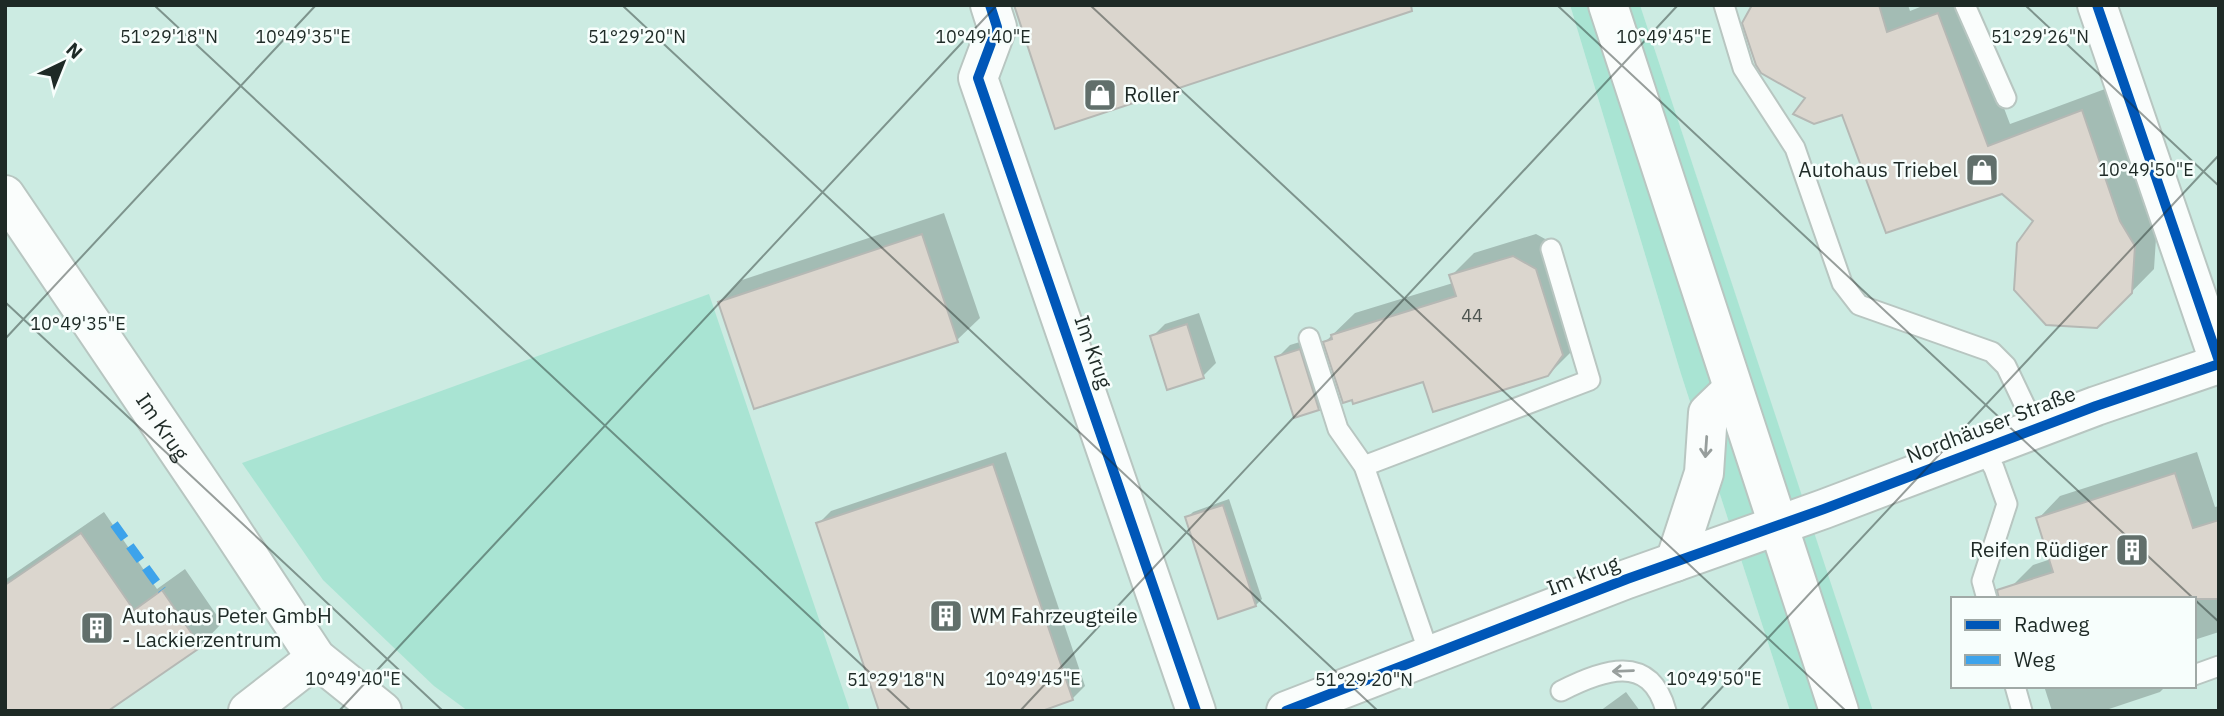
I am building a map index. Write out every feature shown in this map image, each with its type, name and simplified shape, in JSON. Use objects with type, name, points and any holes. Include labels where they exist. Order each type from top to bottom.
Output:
[{"type":"street","name":"Im Krug","points":[[990,5],[997,27],[978,78],[1196,711]]},
{"type":"street","points":[[1608,5],[1839,711]]},
{"type":"street","points":[[2096,5],[2219,363]]},
{"type":"street","name":"Im Krug","points":[[5,195],[316,659],[382,711]]},
{"type":"street","name":"Nordhäuser Straße","points":[[1778,524],[2219,363]]},
{"type":"street","points":[[1675,562],[1704,473],[1708,413],[1733,389]]},
{"type":"street","name":"Im Krug","points":[[1286,711],[1778,524]]},
{"type":"street","points":[[248,711],[316,659]]},
{"type":"lane","points":[[1724,5],[1743,68],[1795,148],[1842,283],[1858,305],[1992,352],[2006,366],[2036,429]]},
{"type":"lane","points":[[1965,5],[2006,98]]},
{"type":"lane","points":[[1364,466],[1590,380],[1551,249]]},
{"type":"lane","points":[[1309,338],[1338,429],[1364,466],[1430,656]]},
{"type":"lane","points":[[1983,450],[1994,468],[2007,503],[1982,581],[1986,597]]},
{"type":"lane","points":[[2196,674],[2219,666]]},
{"type":"lane","points":[[1561,691],[1581,680],[1621,669],[1637,671],[1651,681],[1662,696],[1666,711]]},
{"type":"lane","points":[[2016,688],[2022,711]]},
{"type":"shaded area","points":[[5,5],[1570,5],[1681,374],[1790,711],[5,711]]},
{"type":"shaded area","points":[[1640,5],[2219,5],[2219,711],[1872,711]]},
{"type":"green space","points":[[1570,5],[1640,5],[1873,711],[1790,711],[1681,374]]},
{"type":"green space","points":[[709,294],[850,711],[468,711],[434,686],[323,580],[242,463]]},
{"type":"building","name":"Roller","points":[[1014,5],[1411,5],[1412,11],[1055,129]]},
{"type":"building","name":"Autohaus Triebel","points":[[1752,5],[1879,5],[1887,32],[1938,13],[1988,146],[2082,110],[2120,221],[2135,246],[2132,293],[2097,328],[2046,325],[2014,290],[2017,243],[2033,221],[2002,194],[1886,233],[1842,115],[1814,124],[1793,114],[1805,98],[1761,73],[1756,65],[1742,23]]},
{"type":"building","points":[[922,234],[958,342],[754,409],[718,302]]},
{"type":"building","points":[[1513,256],[1536,269],[1563,355],[1548,376],[1433,412],[1423,382],[1353,404],[1352,400],[1343,403],[1323,342],[1332,339],[1331,335],[1456,296],[1449,275]]},
{"type":"building","points":[[1187,324],[1204,378],[1167,390],[1150,336]]},
{"type":"building","points":[[1300,349],[1319,410],[1294,418],[1275,357]]},
{"type":"building","name":"WM Fahrzeugteile","points":[[993,464],[1073,700],[1042,711],[879,711],[816,523]]},
{"type":"building","name":"Reifen Rüdiger","points":[[2175,473],[2193,528],[2219,520],[2219,599],[1999,597],[1997,590],[2053,572],[2036,518]]},
{"type":"building","points":[[1223,505],[1256,606],[1218,619],[1185,517]]},
{"type":"building","name":"Autohaus Peter GmbH - Lackierzentrum","points":[[81,533],[134,610],[162,590],[201,647],[108,711],[5,711],[5,585]]},
{"type":"marked path","points":[[114,524],[162,590]]},
{"type":"cycle path","points":[[990,5],[997,27],[978,78],[1196,711]]},
{"type":"cycle path","points":[[2097,5],[2219,361]]},
{"type":"cycle path","points":[[1286,711],[1627,579],[1824,509],[2096,406],[2219,364]]},
{"type":"place","name":"Roller","points":[[1100,95]]},
{"type":"place","name":"Autohaus Triebel","points":[[1982,170]]},
{"type":"place","name":"Reifen Rüdiger","points":[[2132,550]]},
{"type":"place","name":"WM Fahrzeugteile","points":[[946,616]]},
{"type":"place","name":"Autohaus Peter GmbH - Lackierzentrum","points":[[97,628]]}]
